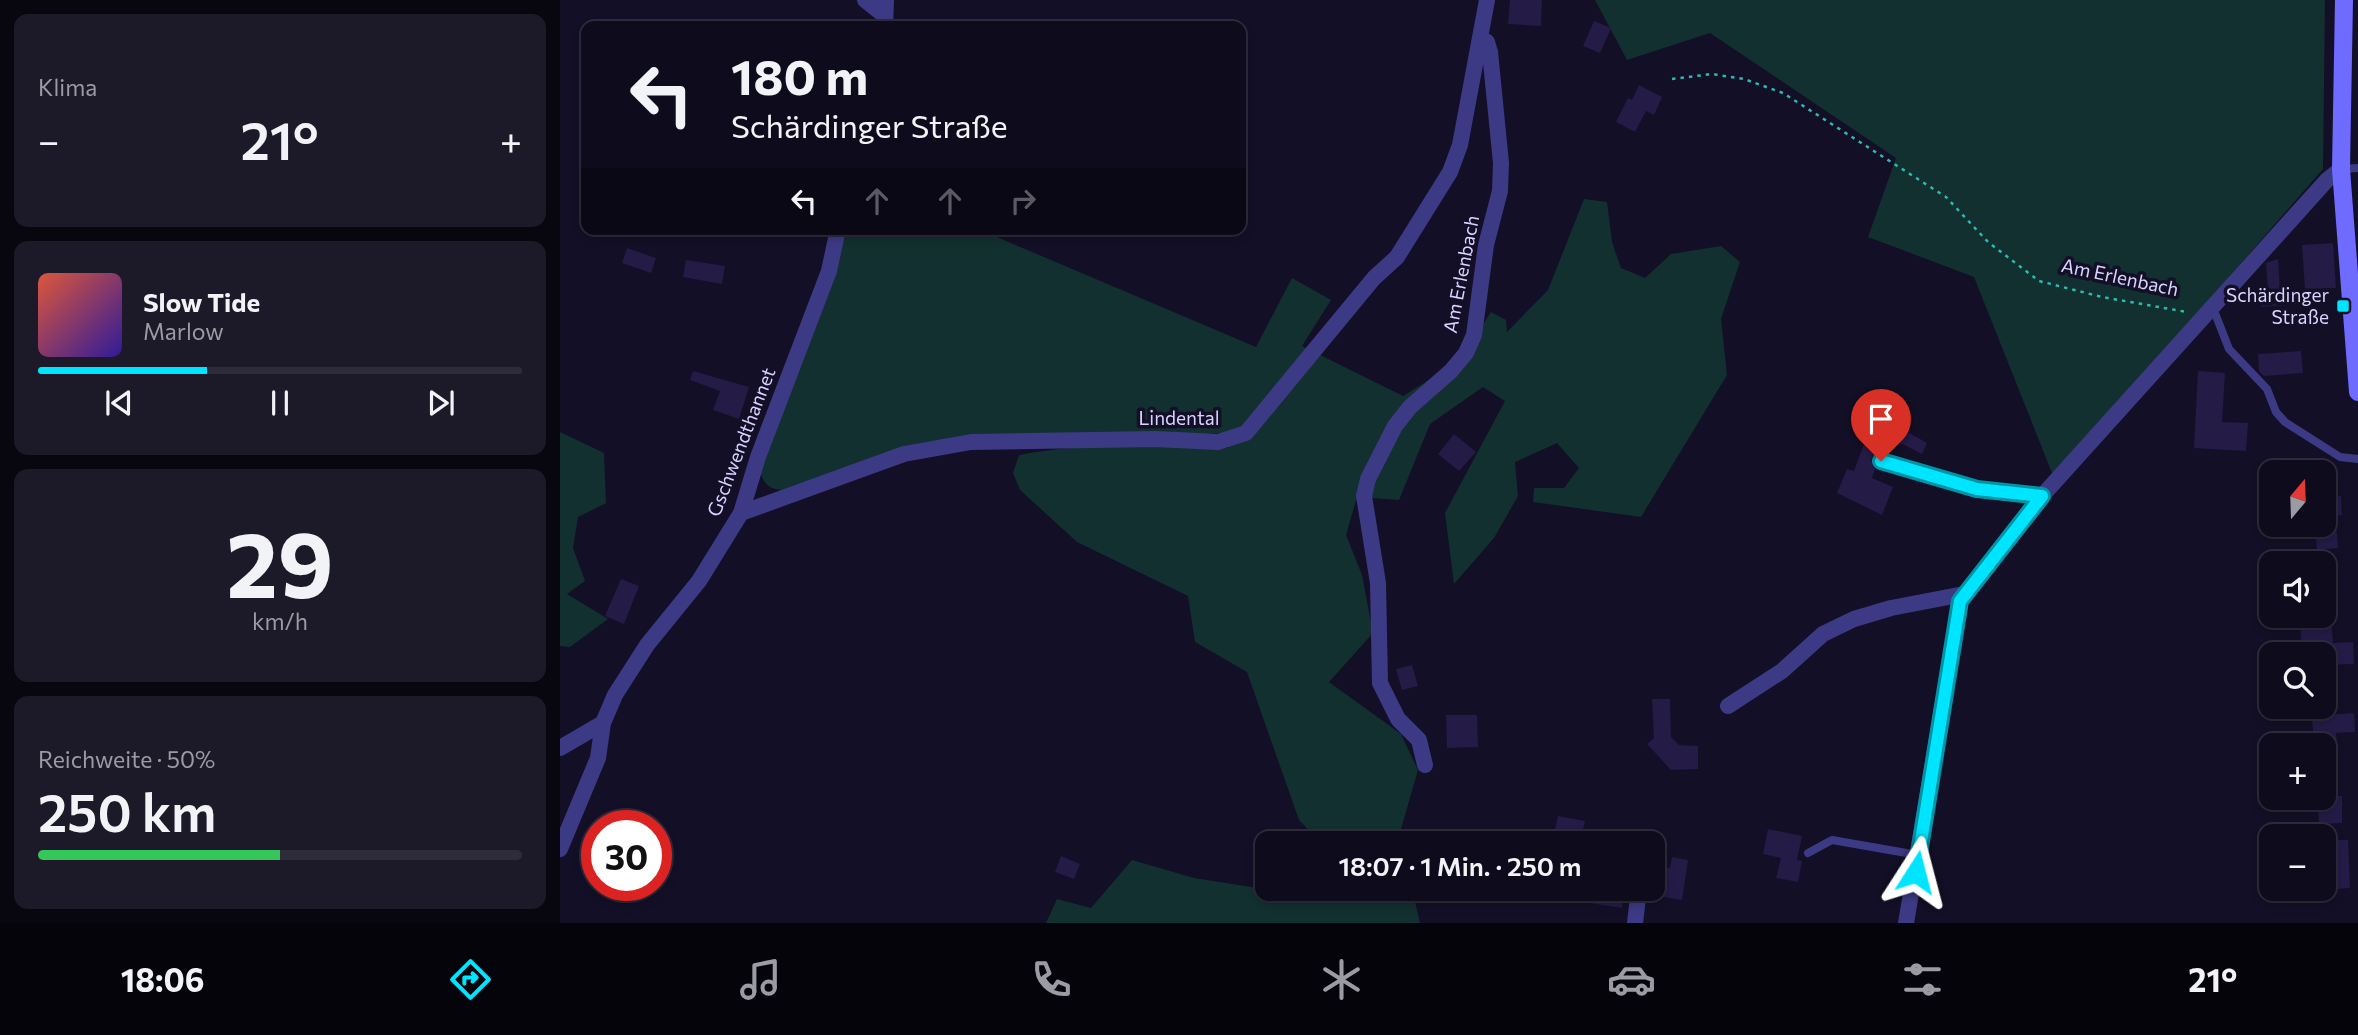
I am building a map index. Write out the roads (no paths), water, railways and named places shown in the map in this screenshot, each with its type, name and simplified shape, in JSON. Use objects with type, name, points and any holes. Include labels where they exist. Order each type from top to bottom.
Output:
[{"type":"main road","points":[[2344,0],[2358,392]]},
{"type":"street","points":[[865,0],[885,14]]},
{"type":"street","name":"Lindental","points":[[741,513],[904,454],[971,442],[1155,439],[1218,442],[1246,433],[1374,278],[1396,257],[1444,184],[1460,145],[1487,0]]},
{"type":"street","name":"Am Erlenbach","points":[[1425,765],[1419,740],[1398,719],[1380,683],[1378,583],[1364,496],[1368,480],[1395,426],[1410,407],[1451,372],[1466,353],[1474,335],[1486,245],[1500,191],[1502,163],[1490,52],[1487,42],[1481,38]]},
{"type":"street","points":[[1906,923],[1945,674],[1960,601],[1964,594],[2042,496],[2326,180],[2350,168]]},
{"type":"street","name":"Gschwendthannet","points":[[560,849],[598,758],[603,723],[615,695],[647,645],[699,581],[741,513],[750,481],[828,271],[837,235]]},
{"type":"street","points":[[1881,461],[1977,489],[2042,496]]},
{"type":"street","points":[[750,481],[777,499]]},
{"type":"street","points":[[1728,706],[1782,671],[1823,634],[1854,619],[1891,608],[1964,594]]},
{"type":"street","points":[[560,748],[603,723]]},
{"type":"street","points":[[1635,923],[1638,901]]},
{"type":"lane","points":[[2210,312],[2229,349],[2267,389],[2276,412],[2285,422],[2340,457],[2358,459]]},
{"type":"lane","points":[[1808,853],[1832,840],[1918,855]]},
{"type":"place","name":"Schärdinger Straße","points":[[2343,306]]}]
